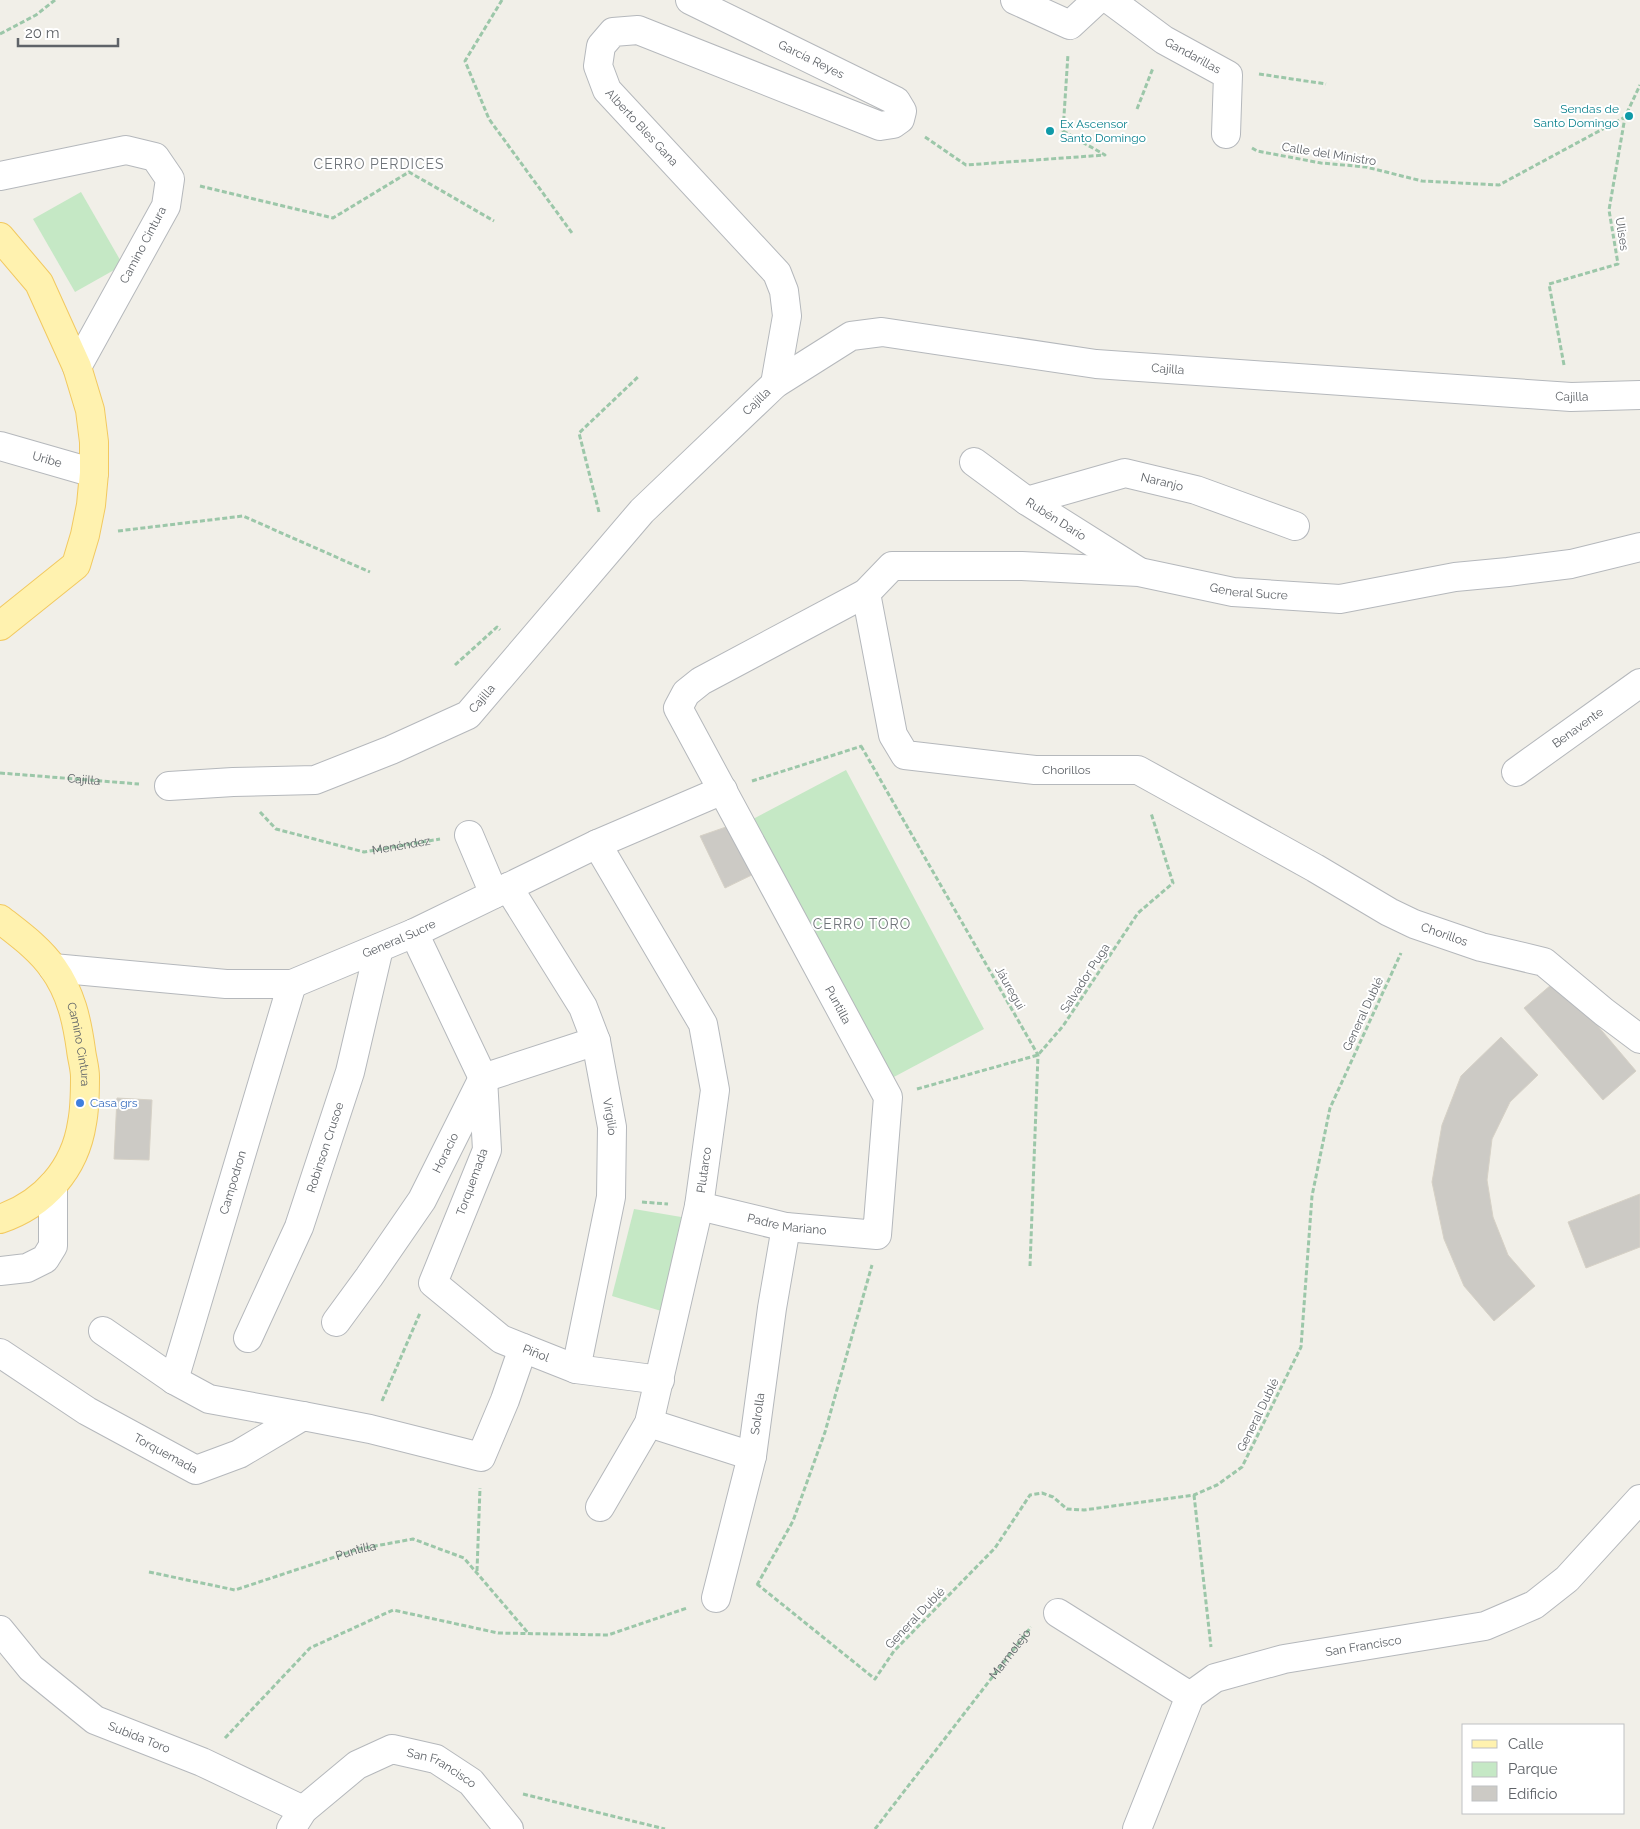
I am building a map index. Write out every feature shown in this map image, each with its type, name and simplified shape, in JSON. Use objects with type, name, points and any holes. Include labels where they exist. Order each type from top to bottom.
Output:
[{"type":"main road","points":[[0,237],[39,283],[77,367],[90,410],[94,442],[94,474],[91,505],[76,565],[0,626]]},
{"type":"main road","name":"Camino Cintura","points":[[0,919],[12,935],[40,952],[64,986],[79,1028],[85,1075],[83,1121],[77,1144],[67,1166],[53,1185],[36,1201],[15,1214],[0,1219]]},
{"type":"street","name":"García Reyes","points":[[690,0],[896,101],[902,111],[890,123]]},
{"type":"street","points":[[1015,0],[1070,25],[1098,0]]},
{"type":"street","name":"Gandarillas","points":[[1110,0],[1164,40],[1228,75],[1226,134]]},
{"type":"street","name":"Alberto Bles Gana","points":[[775,384],[787,316],[784,290],[777,273],[607,90],[598,66],[601,46],[613,32],[638,30],[890,123]]},
{"type":"street","points":[[0,176],[126,150],[155,156],[170,179]]},
{"type":"street","name":"Camino Cintura","points":[[77,367],[166,206],[170,179]]},
{"type":"street","name":"Cajilla","points":[[170,786],[315,780],[392,750],[468,715],[642,511],[775,384],[851,336],[882,332],[1096,364],[1633,400]]},
{"type":"street","name":"Uribe","points":[[0,446],[94,474]]},
{"type":"street","name":"Rubén Darío","points":[[974,462],[1027,501],[1139,572]]},
{"type":"street","name":"Naranjo","points":[[1027,501],[1125,473],[1196,490],[1295,526]]},
{"type":"street","name":"General Sucre","points":[[866,593],[892,566],[1022,566],[1139,572],[1234,592],[1340,598],[1456,577],[1571,564],[1640,547]]},
{"type":"street","points":[[722,790],[678,708],[686,693],[700,681],[866,593]]},
{"type":"street","name":"Chorillos","points":[[866,593],[894,735],[905,755],[1035,770],[1138,770],[1389,912],[1414,924],[1481,947],[1544,962],[1604,1012],[1640,1038]]},
{"type":"street","name":"Benavente","points":[[1516,772],[1640,682]]},
{"type":"street","name":"General Sucre","points":[[53,968],[226,984],[292,984],[414,933],[597,844],[722,790]]},
{"type":"street","name":"Puntilla","points":[[722,790],[888,1097]]},
{"type":"street","points":[[469,835],[501,890]]},
{"type":"street","name":"Plutarco","points":[[597,844],[703,1024],[715,1090],[699,1206],[649,1423],[600,1506]]},
{"type":"street","name":"Virgilio","points":[[501,890],[582,1007],[596,1041],[612,1127],[611,1197],[576,1369]]},
{"type":"street","name":"Torquemada","points":[[414,933],[483,1078],[486,1150],[433,1283]]},
{"type":"street","name":"Robinson Crusoe","points":[[248,1338],[299,1227],[350,1072],[379,948]]},
{"type":"street","name":"Campodron","points":[[174,1380],[292,984]]},
{"type":"street","points":[[483,1078],[596,1041]]},
{"type":"street","name":"Horacio","points":[[336,1322],[369,1278],[422,1200],[483,1078]]},
{"type":"street","name":"Padre Mariano","points":[[699,1206],[786,1227],[877,1235],[888,1097]]},
{"type":"street","points":[[0,1271],[27,1268],[45,1258],[53,1246],[53,1185]]},
{"type":"street","name":"Solrolla","points":[[716,1598],[752,1456],[772,1308],[786,1227]]},
{"type":"street","name":"Piñol","points":[[433,1283],[501,1339],[576,1369],[660,1380]]},
{"type":"street","points":[[103,1331],[174,1380],[209,1399],[370,1429],[481,1457],[505,1400],[523,1348]]},
{"type":"street","name":"Torquemada","points":[[0,1352],[86,1412],[196,1470],[239,1454],[303,1416]]},
{"type":"street","points":[[649,1423],[752,1456]]},
{"type":"street","name":"San Francisco","points":[[1190,1696],[1215,1678],[1284,1659],[1484,1626],[1534,1606],[1567,1579],[1640,1499]]},
{"type":"street","points":[[1058,1613],[1190,1696],[1138,1829]]},
{"type":"street","name":"Subida Toro","points":[[0,1630],[31,1668],[95,1720],[202,1762],[297,1820]]},
{"type":"street","name":"San Francisco","points":[[297,1820],[357,1765],[392,1749],[436,1759],[471,1782],[509,1829]]},
{"type":"path","points":[[0,34],[36,15],[55,0]]},
{"type":"path","points":[[502,0],[465,61],[489,119],[572,233]]},
{"type":"path","points":[[890,123],[966,165],[1105,155],[1064,132],[1070,25]]},
{"type":"path","points":[[1137,109],[1164,40]]},
{"type":"path","points":[[1228,75],[1254,74],[1326,84]]},
{"type":"path","name":"Ulises","points":[[1571,397],[1549,284],[1618,264],[1609,210],[1626,117],[1640,85]]},
{"type":"path","name":"Calle del Ministro","points":[[1226,134],[1257,151],[1321,163],[1366,166],[1422,181],[1498,185],[1626,117]]},
{"type":"path","points":[[170,179],[333,218],[409,172],[494,221]]},
{"type":"path","points":[[609,549],[579,433],[639,376]]},
{"type":"path","points":[[85,535],[244,516],[370,572]]},
{"type":"path","points":[[722,790],[894,735]]},
{"type":"path","name":"Jáuregui","points":[[861,746],[1038,1055]]},
{"type":"path","name":"Salvador Puga","points":[[1038,1055],[1064,1026],[1101,966],[1138,913],[1173,883],[1138,770]]},
{"type":"path","name":"Cajilla","points":[[0,773],[170,786]]},
{"type":"path","name":"Menéndez","points":[[233,782],[276,829],[364,852],[469,835]]},
{"type":"path","name":"General Dublé","points":[[757,1584],[875,1679],[894,1650],[995,1548],[1030,1495],[1042,1493],[1053,1496],[1067,1509],[1084,1510],[1194,1495],[1217,1485],[1242,1467],[1301,1347],[1312,1196],[1330,1108],[1414,924]]},
{"type":"path","points":[[888,1097],[1038,1055],[1030,1266]]},
{"type":"path","points":[[370,1429],[433,1283]]},
{"type":"path","points":[[477,1572],[481,1457]]},
{"type":"path","points":[[1194,1495],[1215,1678]]},
{"type":"path","name":"Puntilla","points":[[149,1572],[234,1590],[359,1549],[413,1539],[464,1558],[529,1634],[498,1633],[393,1610],[310,1648],[202,1762]]},
{"type":"path","name":"Marmolejo","points":[[875,1829],[1031,1627],[1058,1613]]},
{"type":"path","points":[[520,1794],[665,1829]]},
{"type":"green space","points":[[81,192],[123,265],[75,292],[33,219]]},
{"type":"green space","points":[[846,770],[984,1029],[892,1078],[753,819]]},
{"type":"green space","points":[[634,1209],[693,1219],[671,1314],[612,1296]]},
{"type":"building","points":[[726,827],[741,830],[762,870],[725,888],[700,836]]},
{"type":"building","points":[[1558,979],[1636,1071],[1603,1100],[1524,1008]]},
{"type":"building","points":[[1501,1037],[1538,1075],[1510,1102],[1492,1139],[1487,1180],[1493,1217],[1508,1255],[1535,1286],[1494,1321],[1464,1286],[1444,1239],[1432,1182],[1442,1125],[1461,1076]]},
{"type":"building","points":[[117,1098],[152,1100],[149,1160],[114,1159]]},
{"type":"building","points":[[1640,1194],[1640,1247],[1586,1268],[1568,1222]]},
{"type":"place","name":"Sendas de Santo Domingo","points":[[1629,116]]},
{"type":"place","name":"Ex Ascensor Santo Domingo","points":[[1050,131]]},
{"type":"place","name":"Casa grs","points":[[80,1103]]},
{"type":"district","name":"CERRO PERDICES","points":[[379,164]]},
{"type":"district","name":"CERRO TORO","points":[[862,924]]}]
